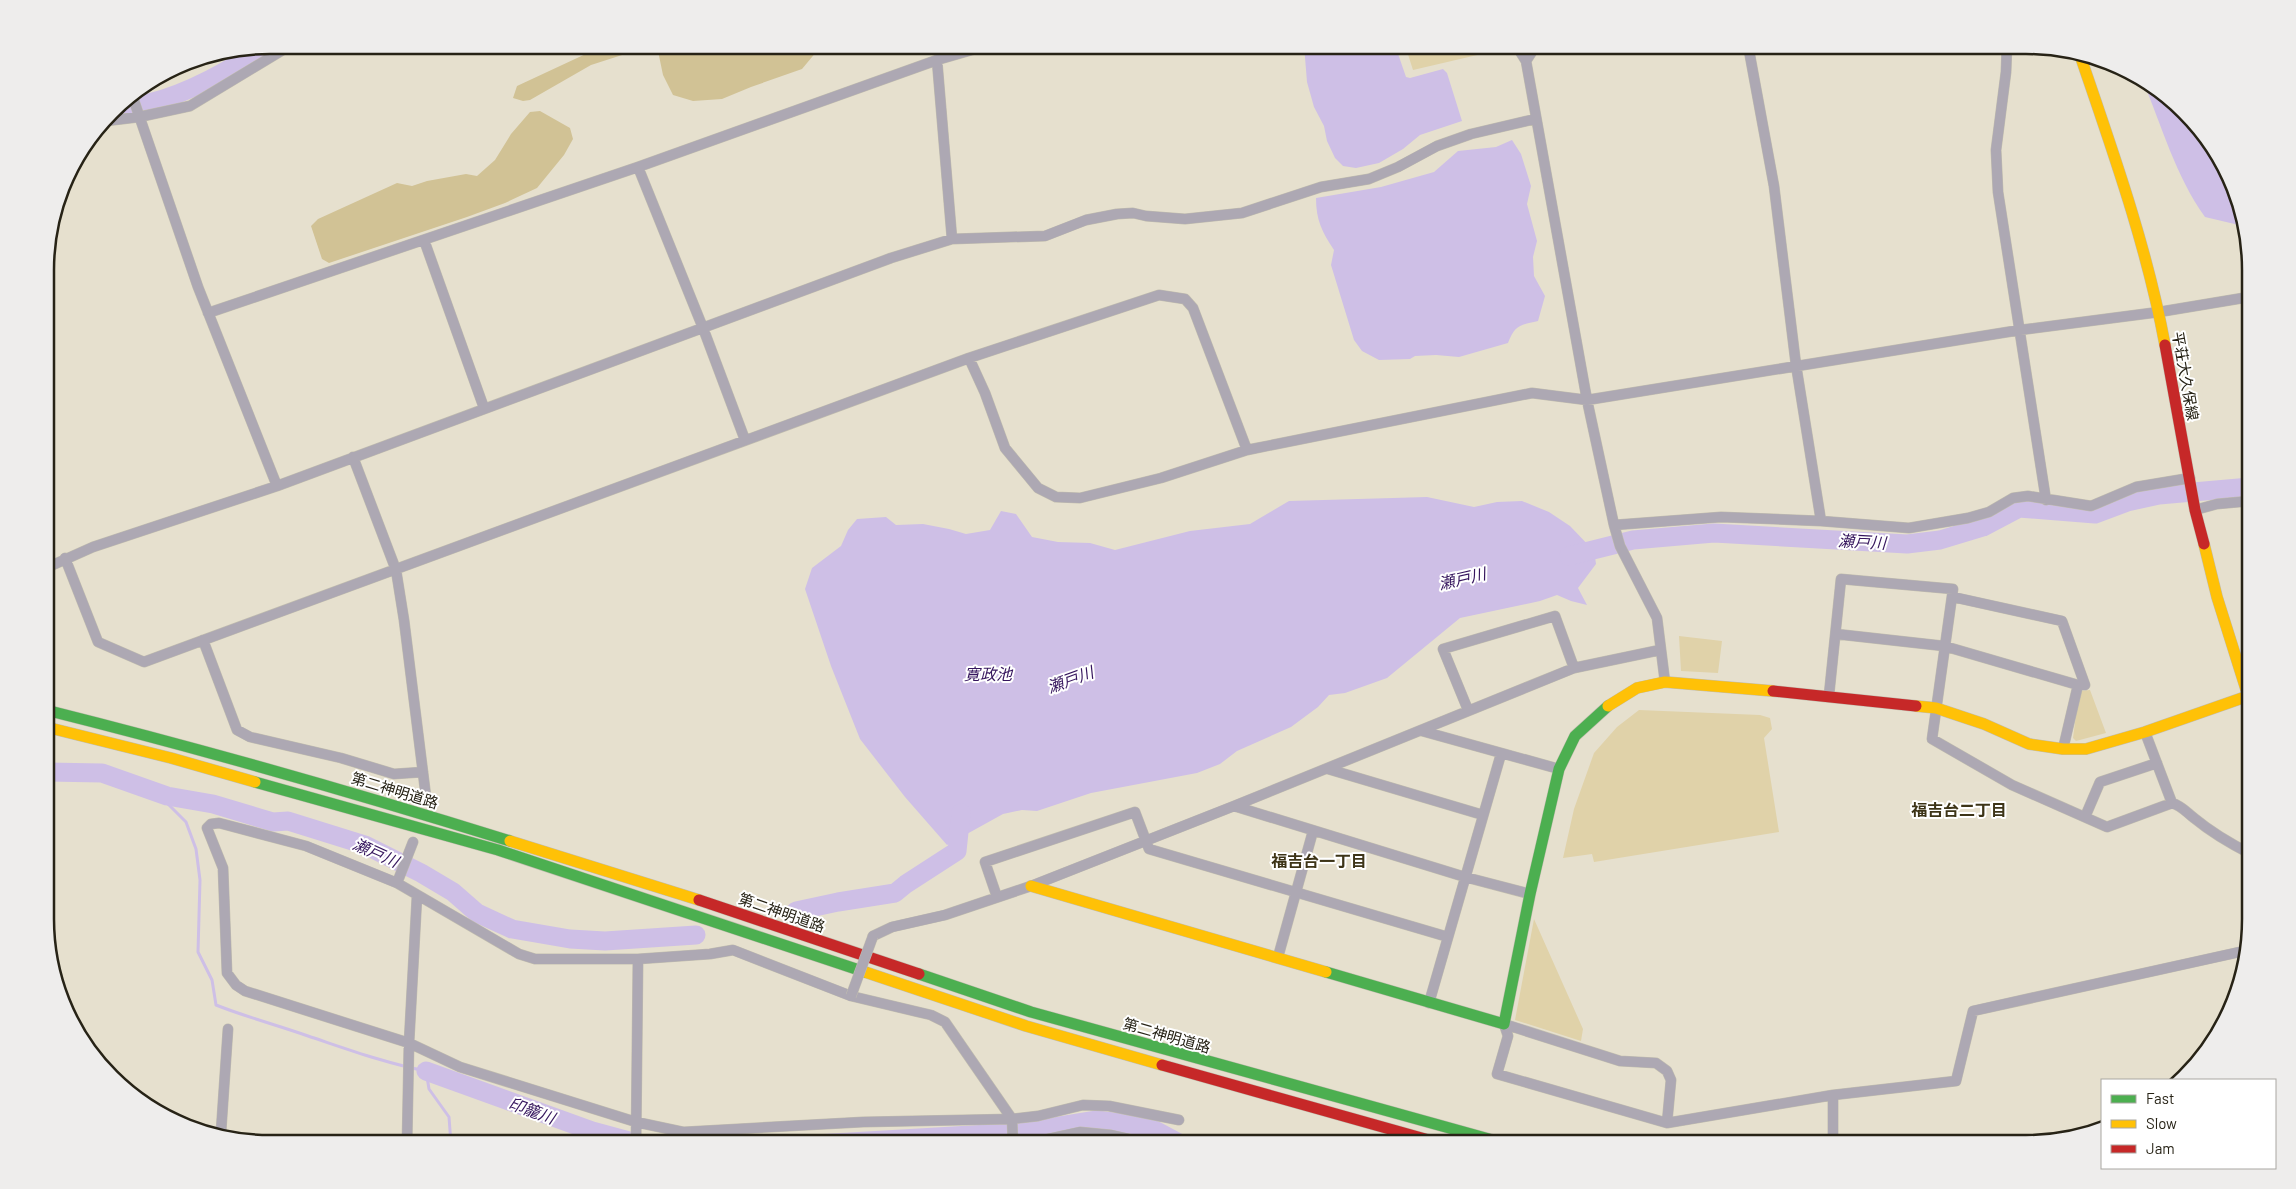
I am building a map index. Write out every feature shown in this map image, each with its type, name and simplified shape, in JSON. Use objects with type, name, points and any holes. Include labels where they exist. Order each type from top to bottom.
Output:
[{"type":"main road","name":"平荘大久保線","points":[[2081,61],[2128,196],[2159,312],[2194,505],[2217,598],[2242,677]]},
{"type":"main road","points":[[1031,886],[1504,1024],[1530,894],[1559,770],[1575,736],[1601,710],[1637,688],[1665,682],[1830,695],[1936,708],[1984,724],[2029,744],[2063,749],[2086,749],[2242,701]]},
{"type":"main road","name":"第二神明道路","points":[[54,712],[173,742],[320,783],[592,865],[1031,1012],[1475,1135]]},
{"type":"main road","name":"第二神明道路","points":[[54,729],[171,758],[498,850],[1026,1026],[1410,1135]]},
{"type":"street","points":[[114,120],[190,106],[276,54]]},
{"type":"street","points":[[208,313],[638,167],[958,54]]},
{"type":"street","points":[[1521,54],[1526,62],[1586,400],[1614,525],[1620,546],[1657,618],[1665,682]]},
{"type":"street","points":[[1526,62],[1531,54]]},
{"type":"street","points":[[1750,54],[1774,186],[1796,365],[1821,521]]},
{"type":"street","points":[[2007,54],[1996,150],[1998,192],[2046,500]]},
{"type":"street","points":[[937,60],[952,239]]},
{"type":"street","points":[[134,101],[208,313],[276,486]]},
{"type":"street","points":[[54,564],[93,546],[276,486],[892,258],[952,239],[1045,236],[1086,220],[1117,214],[1133,213],[1185,219],[1242,213],[1321,187],[1369,179],[1398,167],[1437,146],[1471,134],[1536,119]]},
{"type":"street","points":[[638,167],[703,328],[745,440]]},
{"type":"street","points":[[424,240],[484,408]]},
{"type":"street","points":[[65,558],[98,642],[144,662],[969,358],[1159,295],[1185,299],[1193,308],[1247,450]]},
{"type":"street","points":[[969,358],[985,393],[1005,448],[1038,488],[1056,497],[1080,498],[1161,478],[1247,450],[1532,393],[1586,400],[1796,365],[2020,330],[2159,312],[2242,297]]},
{"type":"street","points":[[353,457],[396,570],[426,797]]},
{"type":"street","points":[[1614,525],[1720,517],[1821,521],[1909,528],[1968,518],[1989,512],[2013,498],[2028,496],[2090,506],[2136,487],[2190,480]]},
{"type":"street","points":[[2194,505],[2242,502]]},
{"type":"street","points":[[1830,695],[1842,579],[1953,589],[1932,739],[2012,785],[2107,827],[2172,803],[2182,806],[2193,818],[2242,850]]},
{"type":"street","points":[[1836,634],[1944,646],[2078,685],[2085,685],[2062,621],[1953,596]]},
{"type":"street","points":[[1468,710],[1443,649],[1554,616],[1574,668]]},
{"type":"street","points":[[203,640],[238,730],[250,737],[342,758],[394,774],[423,772]]},
{"type":"street","points":[[851,996],[872,936],[892,927],[945,915],[1031,886],[1422,731],[1468,710],[1574,668],[1660,650]]},
{"type":"street","points":[[2063,749],[2078,685]]},
{"type":"street","points":[[1422,731],[1559,770]]},
{"type":"street","points":[[2145,732],[2172,803]]},
{"type":"street","points":[[1429,1002],[1501,754]]},
{"type":"street","points":[[2085,817],[2100,782],[2157,763]]},
{"type":"street","points":[[1328,768],[1483,815]]},
{"type":"street","points":[[1234,806],[1465,877],[1530,894]]},
{"type":"street","points":[[997,897],[985,862],[1135,812],[1149,849],[1448,937]]},
{"type":"street","points":[[1013,1135],[1012,1119],[945,1022],[932,1015],[851,996],[733,950],[710,954],[638,959],[535,959],[519,954],[397,883],[306,846],[219,823],[211,824],[207,828],[223,868],[227,973],[236,985],[245,992],[410,1043],[460,1067],[636,1122],[683,1132],[863,1122],[1012,1119],[1038,1116],[1083,1105],[1109,1106],[1179,1120]]},
{"type":"street","points":[[1278,957],[1313,831]]},
{"type":"street","points":[[397,883],[413,842]]},
{"type":"street","points":[[407,1135],[417,896]]},
{"type":"street","points":[[1504,1024],[1508,1036],[1497,1074],[1667,1123],[1833,1095],[1956,1081],[1973,1011],[2239,952]]},
{"type":"street","points":[[636,1135],[638,959]]},
{"type":"street","points":[[1504,1024],[1620,1061],[1656,1063],[1667,1071],[1671,1080],[1667,1123]]},
{"type":"street","points":[[221,1130],[228,1029]]},
{"type":"street","points":[[1833,1095],[1833,1135]]},
{"type":"street","points":[[1066,1135],[1080,1132],[1111,1135]]},
{"type":"shaded area","points":[[586,54],[625,54],[591,65],[530,100],[523,101],[513,98],[517,86]]},
{"type":"shaded area","points":[[659,54],[814,54],[802,69],[722,99],[693,101],[673,95],[663,75]]},
{"type":"shaded area","points":[[1408,54],[1482,54],[1413,70]]},
{"type":"shaded area","points":[[540,111],[570,128],[573,139],[564,155],[537,188],[505,203],[467,217],[329,263],[322,259],[311,226],[318,219],[397,183],[412,186],[427,181],[466,174],[477,176],[495,160],[511,134],[530,112]]},
{"type":"shaded area","points":[[1679,636],[1722,641],[1718,673],[1681,671]]},
{"type":"shaded area","points":[[2090,690],[2106,733],[2076,741],[2073,738],[2079,691]]},
{"type":"shaded area","points":[[1639,710],[1760,715],[1770,718],[1772,729],[1764,738],[1779,832],[1594,862],[1592,854],[1563,858],[1574,809],[1594,753],[1617,727]]},
{"type":"shaded area","points":[[1534,919],[1583,1029],[1581,1041],[1515,1020]]},
{"type":"water","points":[[1305,54],[1398,54],[1406,77],[1410,78],[1443,69],[1447,73],[1462,121],[1420,135],[1403,149],[1379,163],[1356,168],[1343,166],[1335,158],[1327,141],[1324,126],[1314,107],[1307,82]]},
{"type":"water","points":[[2146,90],[2169,107],[2198,138],[2226,187],[2237,225],[2205,217],[2185,184]]},
{"type":"water","points":[[1512,140],[1521,154],[1531,186],[1527,204],[1537,241],[1533,257],[1534,276],[1545,296],[1538,321],[1516,329],[1508,343],[1459,357],[1436,355],[1415,356],[1410,359],[1379,360],[1362,351],[1354,340],[1331,265],[1334,250],[1320,226],[1316,198],[1381,187],[1434,172],[1458,151],[1496,147]]},
{"type":"water","name":"寛政池","points":[[1427,497],[1474,507],[1497,502],[1522,501],[1549,512],[1570,526],[1594,551],[1596,564],[1578,588],[1587,605],[1557,595],[1540,601],[1460,618],[1387,678],[1345,693],[1329,695],[1318,707],[1291,727],[1237,751],[1220,764],[1197,773],[1091,793],[1037,811],[1022,810],[1003,814],[947,845],[905,797],[860,739],[831,666],[805,589],[812,568],[841,546],[848,530],[857,519],[886,517],[896,525],[923,524],[966,534],[990,530],[1001,511],[1016,514],[1032,537],[1058,542],[1090,543],[1115,550],[1190,531],[1250,524],[1289,501]]},
{"type":"waterway","points":[[129,105],[164,99],[195,87],[225,72],[254,54]]},
{"type":"waterway","name":"瀬戸川","points":[[1569,556],[1633,540],[1714,533],[1907,544],[1940,540],[1983,527],[2019,508],[2095,514],[2127,502],[2159,495],[2242,488]]},
{"type":"waterway","name":"瀬戸川","points":[[54,772],[102,773],[167,796],[213,804],[273,822],[288,821],[365,845],[421,873],[453,892],[477,913],[512,929],[570,939],[605,941],[696,935]]},
{"type":"waterway","points":[[157,793],[186,822],[196,849],[200,880],[198,952],[212,980],[216,1005],[366,1055],[426,1071],[429,1089],[449,1117],[450,1135]]},
{"type":"waterway","name":"瀬戸川","points":[[796,911],[895,893],[957,851],[961,813]]},
{"type":"waterway","name":"印籠川","points":[[426,1071],[607,1135]]},
{"type":"waterway","name":"印籠川","points":[[971,1135],[1023,1132],[1097,1120],[1153,1129],[1164,1135]]},
{"type":"traffic: fast","points":[[1326,972],[1504,1024],[1530,894],[1559,769],[1575,736],[1608,706]]},
{"type":"traffic: fast","points":[[54,712],[279,772],[510,841]]},
{"type":"traffic: fast","points":[[255,782],[498,850],[865,972]]},
{"type":"traffic: fast","points":[[919,974],[1031,1012],[1475,1135]]},
{"type":"traffic: slow","points":[[2082,61],[2139,236],[2158,308],[2165,345]]},
{"type":"traffic: slow","points":[[2204,544],[2217,597],[2242,677]]},
{"type":"traffic: slow","points":[[1608,706],[1637,688],[1665,682],[1773,691]]},
{"type":"traffic: slow","points":[[1916,706],[1936,708],[1984,724],[2029,744],[2063,749],[2086,749],[2145,732],[2242,698]]},
{"type":"traffic: slow","points":[[54,729],[171,758],[255,782]]},
{"type":"traffic: slow","points":[[510,841],[699,900]]},
{"type":"traffic: slow","points":[[1031,886],[1326,972]]},
{"type":"traffic: slow","points":[[865,972],[1026,1026],[1162,1065]]},
{"type":"traffic: jam","points":[[2165,345],[2195,510],[2204,544]]},
{"type":"traffic: jam","points":[[1773,691],[1916,706]]},
{"type":"traffic: jam","points":[[699,900],[919,974]]},
{"type":"traffic: jam","points":[[1162,1065],[1411,1135]]},
{"type":"district","name":"福吉台二丁目","points":[[1959,809]]},
{"type":"district","name":"福吉台一丁目","points":[[1319,860]]}]
